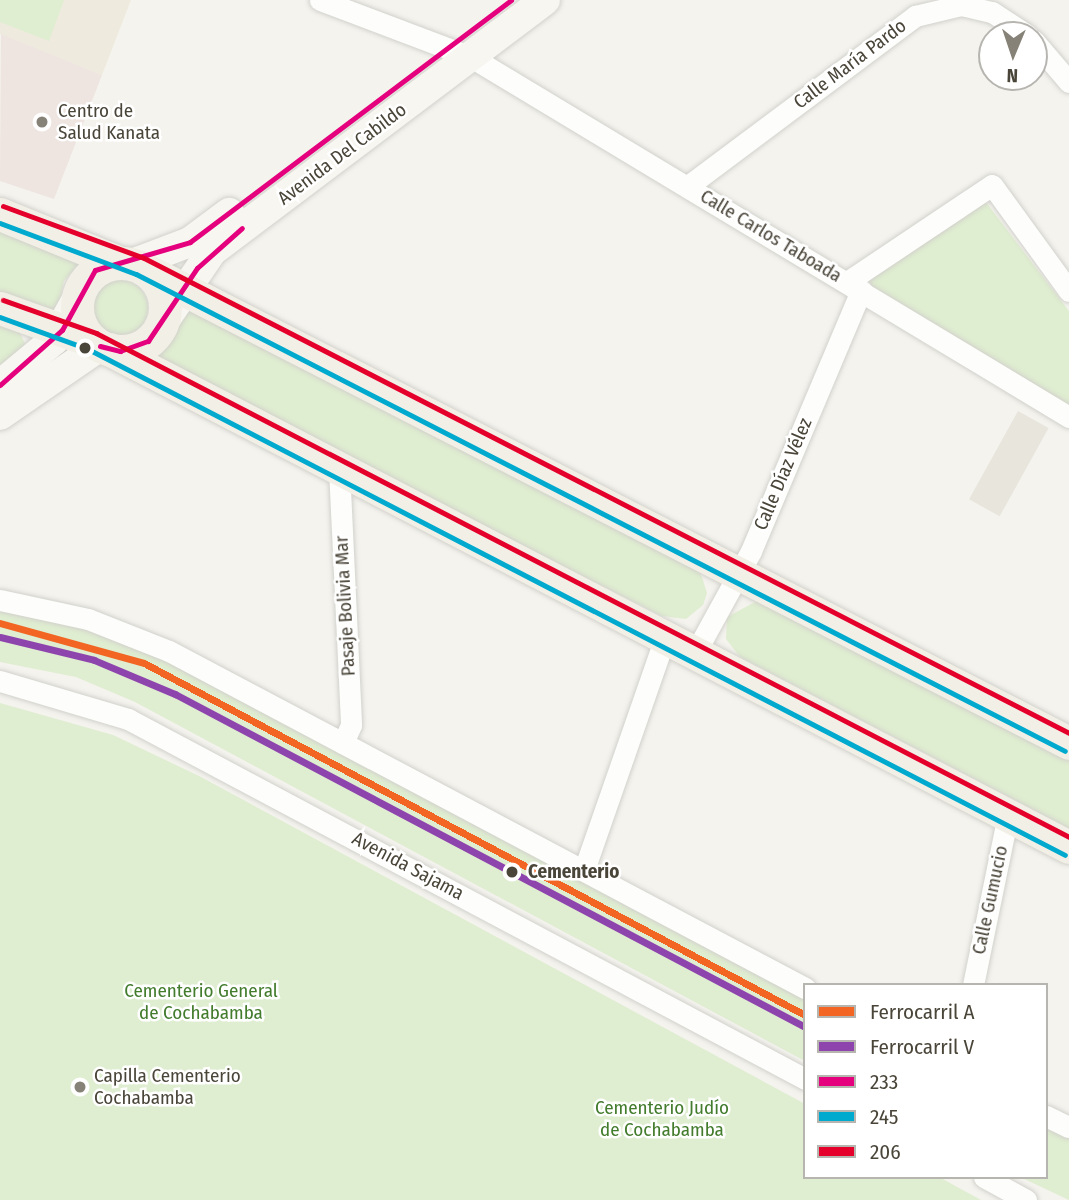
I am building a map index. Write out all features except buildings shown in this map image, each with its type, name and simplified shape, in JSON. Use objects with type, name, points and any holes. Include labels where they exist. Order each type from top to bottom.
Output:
[{"type":"main road","points":[[0,214],[83,242],[181,288],[739,570],[1069,743]]},
{"type":"main road","points":[[0,308],[136,348],[160,327],[165,302],[133,265]]},
{"type":"main road","points":[[88,334],[89,275],[133,265]]},
{"type":"main road","points":[[88,334],[338,468],[1069,847]]},
{"type":"street","name":"Calle Carlos Taboada","points":[[320,0],[460,53],[688,186],[1069,417]]},
{"type":"street","name":"Avenida Del Cabildo","points":[[160,327],[181,288],[212,251],[460,53],[511,0]]},
{"type":"street","name":"Avenida Del Cabildo","points":[[133,265],[190,242],[460,53],[545,0]]},
{"type":"street","name":"Calle María Pardo","points":[[688,186],[915,16],[961,5],[993,6],[1011,21]]},
{"type":"street","points":[[1048,57],[1069,82]]},
{"type":"street","points":[[854,286],[992,185],[1069,292]]},
{"type":"street","name":"Calle Díaz Vélez","points":[[695,653],[739,570],[854,286]]},
{"type":"street","points":[[0,385],[88,334]]},
{"type":"street","points":[[0,415],[73,358],[88,334]]},
{"type":"street","name":"Pasaje Bolivia Mar","points":[[338,468],[351,725],[342,743]]},
{"type":"street","points":[[0,600],[43,606],[140,638],[803,987]]},
{"type":"street","points":[[584,870],[664,638]]},
{"type":"street","name":"Avenida Sajama","points":[[0,681],[128,719],[803,1078]]},
{"type":"street","name":"Calle Gumucio","points":[[973,983],[1008,815]]},
{"type":"street","points":[[1048,1117],[1069,1127]]},
{"type":"street","points":[[988,1179],[1026,1200]]},
{"type":"shaded area","points":[[0,0],[131,0],[102,75],[0,34]]},
{"type":"shaded area","name":"Centro de Salud Kanata","points":[[1,34],[102,75],[54,199],[0,181]]},
{"type":"shaded area","points":[[1018,411],[1049,428],[1000,516],[969,499]]},
{"type":"green space","points":[[0,0],[64,0],[49,41],[0,22]]},
{"type":"green space","points":[[985,201],[1069,311],[1069,410],[862,283]]},
{"type":"green space","points":[[0,229],[83,259],[64,281],[57,312],[0,292]]},
{"type":"green space","points":[[120,280],[131,282],[140,288],[146,297],[146,319],[140,328],[131,334],[120,336],[109,334],[100,328],[94,319],[92,308],[94,297],[100,288],[109,282]]},
{"type":"green space","points":[[184,306],[700,571],[707,593],[703,605],[686,619],[662,616],[156,360],[175,335]]},
{"type":"green space","points":[[0,324],[20,333],[27,348],[0,376]]},
{"type":"green space","points":[[757,601],[1069,759],[1069,828],[740,657],[726,639],[727,617]]},
{"type":"green space","points":[[0,605],[137,643],[803,996],[803,1060],[135,702],[76,677],[0,662]]},
{"type":"green space","name":"Cementerio General de Cochabamba","points":[[0,703],[113,735],[199,776],[803,1103],[803,1179],[943,1179],[981,1200],[0,1200]]},
{"type":"green space","points":[[1048,1127],[1069,1138],[1069,1200],[1024,1179],[1048,1179]]},
{"type":"rail line","name":"A","points":[[0,623],[144,663],[803,1014]]},
{"type":"rail line","name":"V","points":[[0,637],[94,660],[175,694],[803,1026]]},
{"type":"transit line","name":"233","points":[[0,385],[62,330],[95,270],[190,242],[511,0]]},
{"type":"transit line","name":"206","points":[[3,206],[144,258],[1069,733]]},
{"type":"transit line","name":"245","points":[[0,223],[136,274],[1065,751]]},
{"type":"transit line","name":"233","points":[[100,346],[120,351],[148,341],[197,268],[242,228]]},
{"type":"transit line","name":"206","points":[[3,300],[96,333],[1069,837]]},
{"type":"transit line","name":"245","points":[[0,317],[88,349],[1065,855]]},
{"type":"place","name":"Centro de Salud Kanata","points":[[42,122]]},
{"type":"place","name":"Cementerio","points":[[512,872]]},
{"type":"place","name":"Capilla Cementerio Cochabamba","points":[[80,1087]]},
{"type":"park label","name":"Cementerio Judío de Cochabamba","points":[[662,1119]]}]
